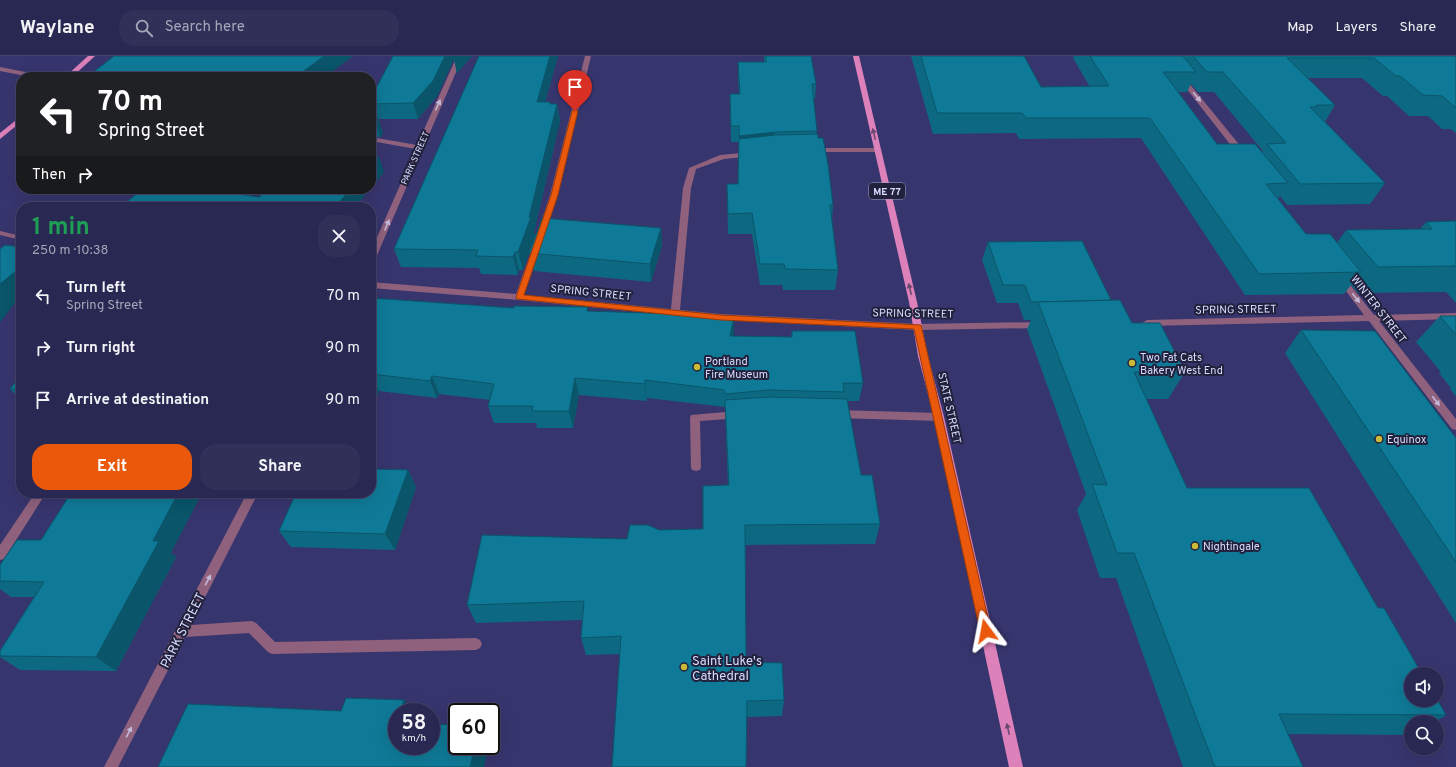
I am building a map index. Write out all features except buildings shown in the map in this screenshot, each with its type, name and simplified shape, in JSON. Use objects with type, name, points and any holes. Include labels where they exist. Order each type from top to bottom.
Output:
[{"type":"main road","points":[[74,72],[92,56]]},
{"type":"main road","name":"STATE STREET","points":[[856,56],[918,327],[923,356],[939,416],[1016,767]]},
{"type":"main road","points":[[0,137],[16,123]]},
{"type":"street","name":"PARK STREET","points":[[376,249],[460,56]]},
{"type":"street","points":[[520,297],[554,195],[588,56]]},
{"type":"street","points":[[1164,56],[1251,165]]},
{"type":"street","points":[[0,69],[16,72]]},
{"type":"street","points":[[376,140],[420,148]]},
{"type":"street","points":[[806,150],[878,150]]},
{"type":"street","points":[[675,313],[687,188],[694,168],[724,157],[760,153]]},
{"type":"street","points":[[0,233],[16,237]]},
{"type":"street","name":"WINTER STREET","points":[[1338,275],[1456,426]]},
{"type":"street","name":"SPRING STREET","points":[[376,285],[520,297],[721,318],[918,327],[1053,325]]},
{"type":"street","name":"SPRING STREET","points":[[1141,323],[1456,316]]},
{"type":"street","points":[[696,467],[695,418],[746,414]]},
{"type":"street","points":[[823,414],[939,416]]},
{"type":"street","points":[[0,555],[38,498]]},
{"type":"street","name":"PARK STREET","points":[[112,767],[250,498]]},
{"type":"street","points":[[182,631],[252,627],[272,648],[476,644]]},
{"type":"place","name":"Two Fat Cats Bakery West End","points":[[1132,363]]},
{"type":"place","name":"Portland Fire Museum","points":[[697,367]]},
{"type":"place","name":"Equinox","points":[[1379,439]]},
{"type":"place","name":"Nightingale","points":[[1195,546]]},
{"type":"place","name":"Saint Luke's Cathedral","points":[[684,667]]},
{"type":"route","points":[[575,111],[554,195],[520,297],[721,318],[918,327],[923,356],[939,416],[986,631]]}]
